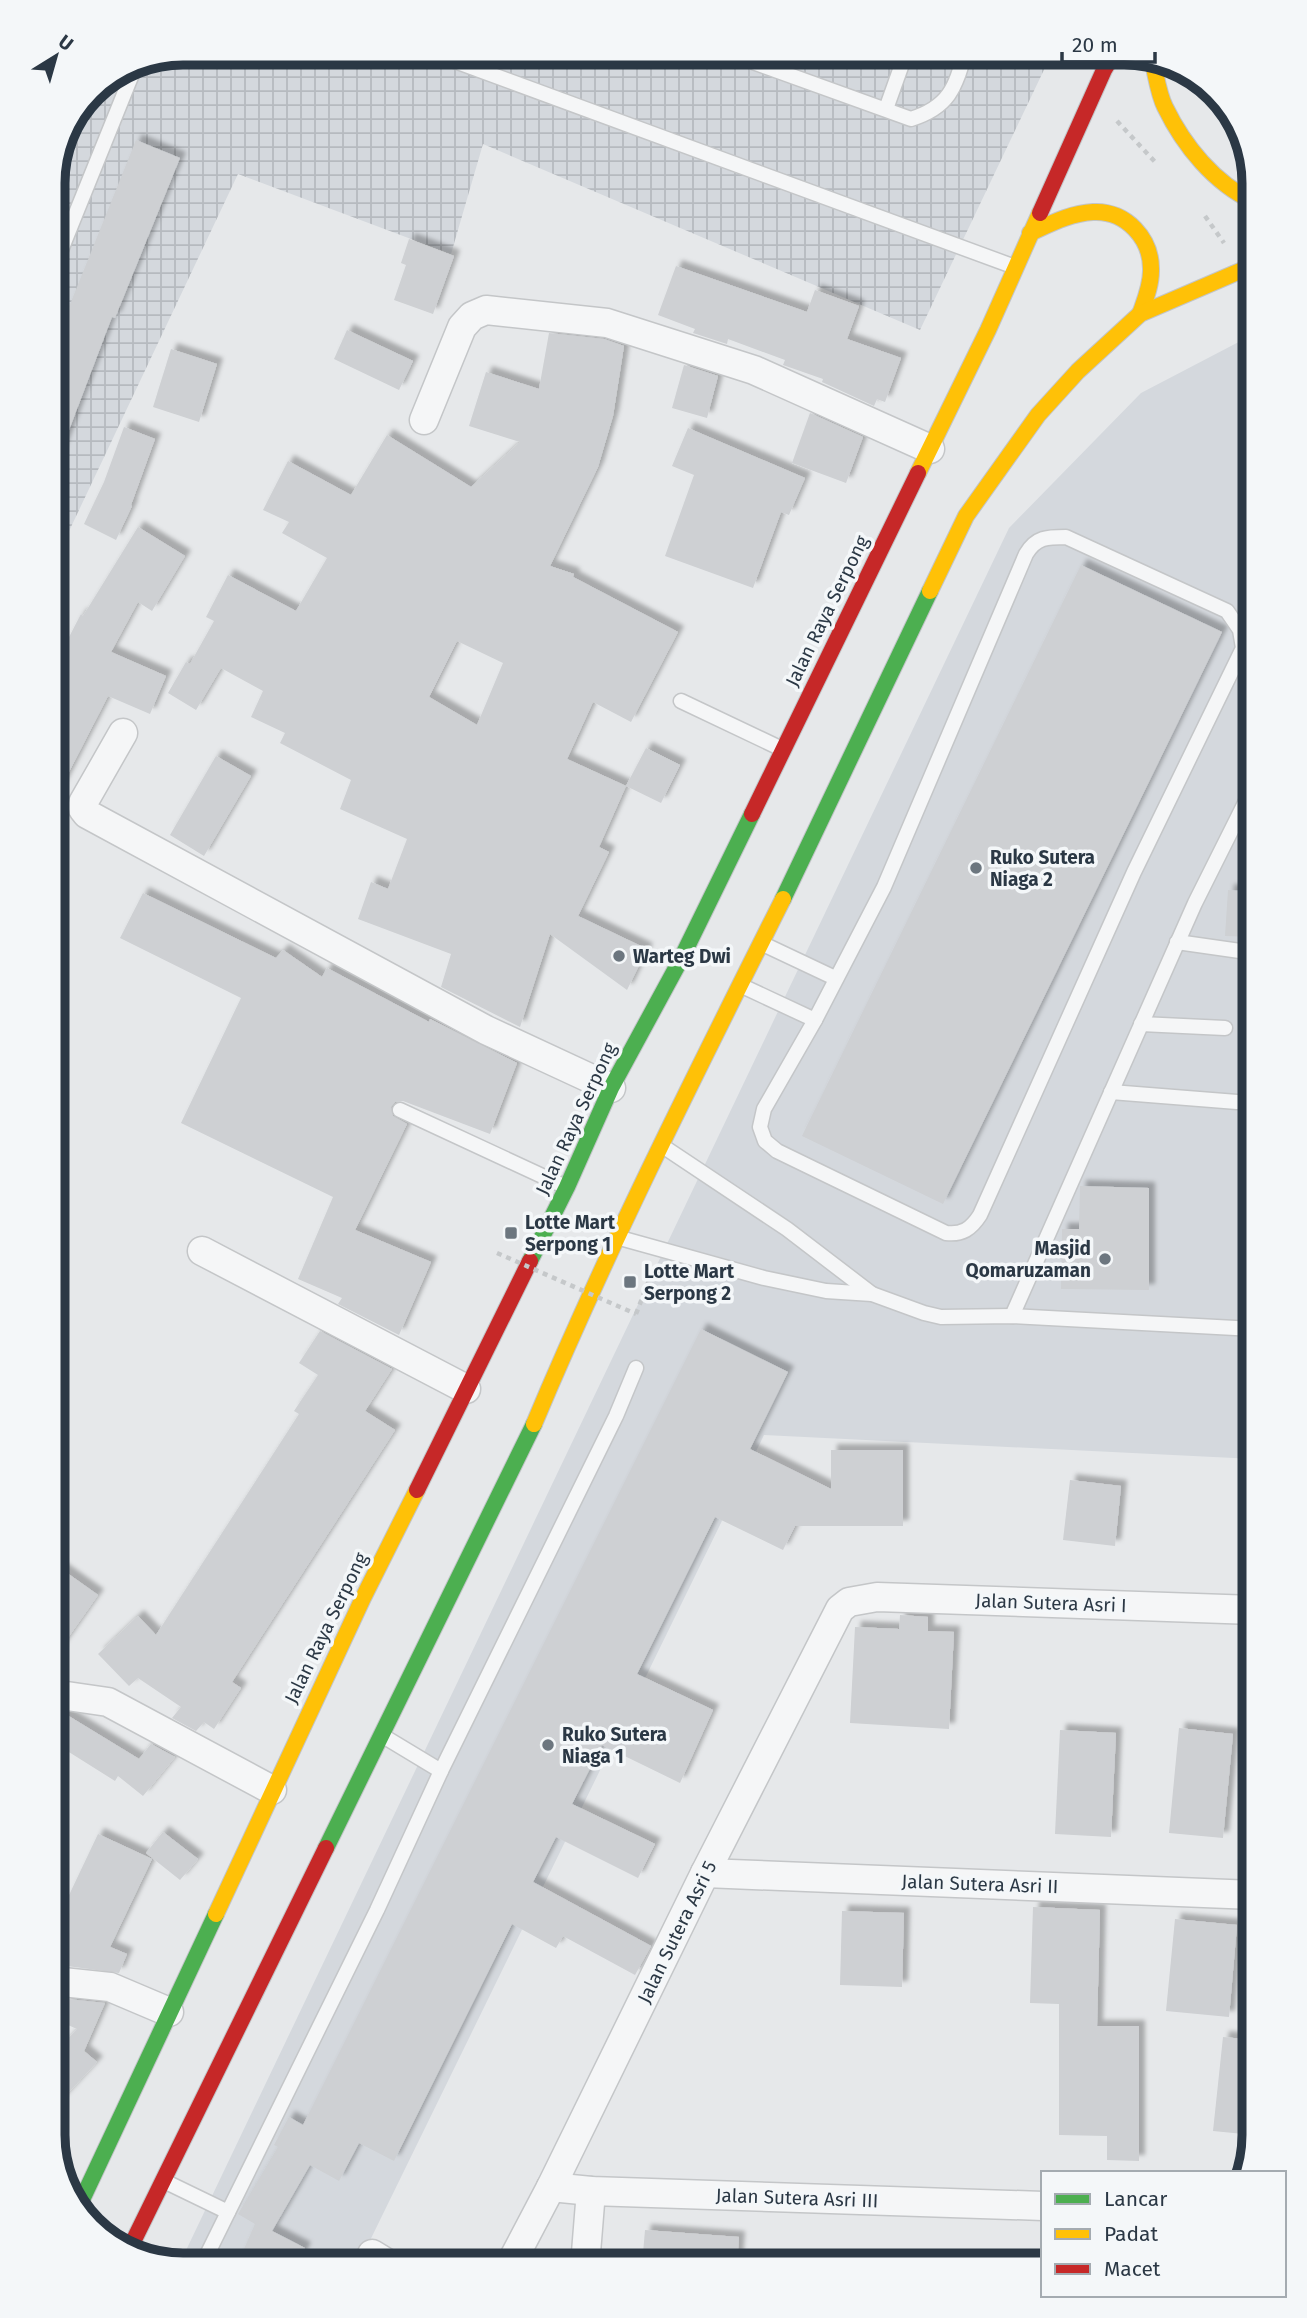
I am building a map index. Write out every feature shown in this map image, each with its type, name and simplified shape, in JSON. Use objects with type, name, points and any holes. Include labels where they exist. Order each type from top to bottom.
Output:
[{"type":"main road","name":"Jalan Raya Serpong","points":[[83,2198],[363,1598],[567,1187],[611,1088],[681,959],[930,449],[1107,65]]},
{"type":"main road","points":[[1155,69],[1164,105],[1194,155],[1242,196]]},
{"type":"main road","points":[[1030,233],[1075,215],[1101,212],[1125,219],[1141,236],[1150,256],[1151,282],[1140,314]]},
{"type":"main road","points":[[133,2242],[528,1438],[572,1334],[660,1144],[819,827],[966,516],[1038,415],[1078,371],[1140,314],[1242,271]]},
{"type":"street","points":[[424,420],[462,327],[472,316],[486,310],[607,323],[754,370],[930,449]]},
{"type":"street","points":[[123,733],[83,803],[83,809],[88,814],[486,1030],[611,1088]]},
{"type":"street","points":[[202,1251],[466,1389]]},
{"type":"street","name":"Jalan Sutera Asri I","points":[[849,1602],[877,1597],[1242,1610]]},
{"type":"street","name":"Jalan Sutera Asri 5","points":[[516,2253],[834,1618],[849,1602]]},
{"type":"street","points":[[65,1696],[108,1702],[272,1790]]},
{"type":"street","name":"Jalan Sutera Asri II","points":[[705,1873],[1242,1895]]},
{"type":"street","points":[[65,1982],[110,1987],[169,2012]]},
{"type":"street","name":"Jalan Sutera Asri III","points":[[551,2187],[591,2191],[1041,2206]]},
{"type":"street","points":[[586,2253],[591,2191]]},
{"type":"lane","points":[[468,65],[1016,267]]},
{"type":"lane","points":[[762,65],[911,119],[924,115],[942,103],[955,86],[961,65]]},
{"type":"lane","points":[[886,109],[902,65]]},
{"type":"lane","points":[[65,240],[131,78]]},
{"type":"lane","points":[[1242,642],[1240,630],[1227,611],[1066,537],[1041,538],[1032,544],[884,887],[815,1020],[764,1109],[760,1127],[765,1141],[777,1151],[946,1233],[957,1234],[968,1229],[980,1215],[1135,872],[1242,650]]},
{"type":"lane","points":[[681,701],[783,749]]},
{"type":"lane","points":[[1012,1316],[1177,942],[1242,809]]},
{"type":"lane","points":[[1177,942],[1242,951]]},
{"type":"lane","points":[[760,943],[835,978]]},
{"type":"lane","points":[[739,984],[815,1020]]},
{"type":"lane","points":[[1142,1024],[1225,1028]]},
{"type":"lane","points":[[1111,1093],[1237,1102]]},
{"type":"lane","points":[[400,1110],[567,1187]]},
{"type":"lane","points":[[660,1144],[787,1229],[872,1294]]},
{"type":"lane","points":[[619,1237],[789,1283],[826,1291],[872,1294],[941,1317],[1012,1316],[1242,1328]]},
{"type":"lane","points":[[208,2253],[377,1910],[441,1772],[616,1416],[636,1368]]},
{"type":"lane","points":[[383,1736],[441,1772]]},
{"type":"lane","points":[[163,2180],[228,2211]]},
{"type":"path","points":[[497,1253],[636,1314]]},
{"type":"shaded area","points":[[182,65],[1046,65],[920,330],[483,144],[451,254],[238,174],[65,540],[65,175],[77,130],[89,111],[105,94],[124,81],[145,71]]},
{"type":"shaded area","points":[[1242,340],[1242,1458],[764,1435],[364,2253],[185,2253],[1009,528],[1141,393]]},
{"type":"building","points":[[136,140],[180,158],[115,318],[112,317],[65,441],[65,311],[67,312]]},
{"type":"building","points":[[409,239],[454,256],[433,314],[394,300],[406,265],[401,263]]},
{"type":"building","points":[[676,266],[807,312],[815,290],[859,306],[847,339],[901,358],[885,402],[877,399],[874,406],[822,382],[823,379],[783,365],[785,360],[728,339],[727,344],[693,333],[695,329],[658,315]]},
{"type":"building","points":[[347,330],[413,361],[399,390],[334,359]]},
{"type":"building","points":[[549,333],[604,339],[624,346],[613,416],[598,467],[550,566],[574,574],[573,577],[678,632],[631,722],[593,702],[567,759],[626,786],[599,847],[609,852],[578,916],[647,949],[627,990],[550,934],[520,1027],[441,987],[451,954],[358,919],[371,882],[388,889],[407,839],[340,809],[351,780],[280,743],[285,733],[251,717],[263,691],[221,668],[196,710],[168,693],[186,662],[190,664],[214,621],[206,617],[228,575],[296,611],[327,558],[282,533],[289,522],[263,510],[288,461],[351,495],[387,435],[471,487],[520,442],[469,426],[486,372],[539,389]],"holes":[[[457,641],[503,663],[477,725],[429,697]]]},
{"type":"building","points":[[171,349],[217,364],[199,422],[153,407]]},
{"type":"building","points":[[684,365],[718,376],[707,418],[672,408]]},
{"type":"building","points":[[810,413],[863,437],[846,483],[792,463]]},
{"type":"building","points":[[124,427],[155,439],[132,506],[116,540],[84,524],[104,482]]},
{"type":"building","points":[[688,428],[805,478],[789,515],[781,512],[753,588],[665,556],[694,475],[672,466]]},
{"type":"building","points":[[138,527],[185,556],[152,611],[138,602],[111,652],[166,676],[150,714],[108,696],[65,780],[65,645],[81,614],[83,616]]},
{"type":"building","points":[[1081,565],[1222,632],[943,1204],[802,1136]]},
{"type":"building","points":[[646,748],[680,765],[661,803],[626,786]]},
{"type":"building","points":[[216,756],[251,776],[204,856],[170,835]]},
{"type":"building","points":[[1228,890],[1242,891],[1242,937],[1225,936]]},
{"type":"building","points":[[143,893],[276,958],[283,950],[322,977],[327,968],[429,1022],[430,1019],[517,1063],[490,1134],[403,1101],[395,1102],[391,1107],[393,1116],[407,1124],[355,1230],[431,1262],[399,1335],[338,1304],[342,1298],[298,1279],[333,1197],[181,1123],[241,998],[120,938]]},
{"type":"building","name":"Masjid Qomaruzaman","points":[[1080,1186],[1149,1188],[1149,1290],[1061,1289],[1062,1229],[1079,1229]]},
{"type":"building","name":"Ruko Sutera Niaga 1","points":[[701,1329],[788,1372],[750,1449],[831,1489],[831,1450],[903,1450],[903,1526],[795,1526],[783,1550],[715,1517],[637,1674],[713,1710],[680,1783],[602,1745],[572,1804],[655,1844],[638,1878],[556,1837],[533,1882],[651,1946],[635,1975],[563,1936],[556,1948],[512,1924],[394,2161],[359,2143],[339,2181],[310,2165],[272,2231],[305,2248],[303,2253],[242,2253],[255,2224],[238,2214],[278,2147],[274,2145],[289,2117],[303,2125]]},
{"type":"building","points":[[320,1331],[392,1369],[365,1411],[395,1430],[232,1682],[241,1688],[214,1729],[204,1722],[196,1731],[172,1718],[181,1707],[138,1678],[129,1686],[98,1654],[138,1616],[156,1635],[299,1414],[294,1411],[318,1375],[299,1363]]},
{"type":"building","points":[[1070,1480],[1121,1486],[1115,1546],[1063,1540]]},
{"type":"building","points":[[65,1572],[98,1595],[65,1642]]},
{"type":"building","points":[[900,1615],[928,1617],[928,1631],[954,1632],[949,1729],[850,1723],[855,1627],[899,1629]]},
{"type":"building","points":[[65,1714],[139,1759],[151,1744],[175,1757],[143,1796],[118,1776],[115,1781],[65,1750]]},
{"type":"building","points":[[1179,1728],[1233,1734],[1223,1838],[1169,1833]]},
{"type":"building","points":[[1060,1730],[1116,1733],[1111,1837],[1055,1834]]},
{"type":"building","points":[[163,1832],[198,1859],[180,1880],[146,1853]]},
{"type":"building","points":[[98,1834],[152,1859],[110,1947],[127,1954],[119,1973],[65,1965],[65,1926],[69,1916],[65,1914],[65,1904]]},
{"type":"building","points":[[1033,1907],[1100,1910],[1097,2026],[1139,2026],[1139,2161],[1107,2160],[1107,2136],[1059,2135],[1059,2004],[1030,2003]]},
{"type":"building","points":[[842,1911],[904,1913],[902,1987],[840,1985]]},
{"type":"building","points":[[1175,1919],[1237,1925],[1229,2017],[1166,2011]]},
{"type":"building","points":[[68,1999],[105,2003],[84,2051],[97,2062],[65,2096],[65,2042],[77,2029],[65,2024]]},
{"type":"building","points":[[1223,2037],[1242,2039],[1242,2134],[1213,2131]]},
{"type":"building","points":[[645,2230],[739,2237],[738,2253],[643,2253]]},
{"type":"traffic: fast","points":[[783,899],[930,591]]},
{"type":"traffic: fast","points":[[530,1261],[567,1187],[611,1088],[681,959],[752,814]]},
{"type":"traffic: fast","points":[[326,1848],[534,1424]]},
{"type":"traffic: fast","points":[[83,2198],[216,1914]]},
{"type":"traffic: slow","points":[[1154,69],[1163,102],[1181,136],[1213,174],[1242,196]]},
{"type":"traffic: slow","points":[[918,473],[988,330],[1040,213]]},
{"type":"traffic: slow","points":[[1030,233],[1077,214],[1105,213],[1126,221],[1142,238],[1150,259],[1150,282],[1140,314]]},
{"type":"traffic: slow","points":[[930,591],[966,516],[1038,415],[1078,371],[1140,314],[1242,270]]},
{"type":"traffic: slow","points":[[534,1424],[623,1225],[783,899]]},
{"type":"traffic: slow","points":[[216,1914],[363,1598],[417,1490]]},
{"type":"traffic: jam","points":[[1040,213],[1107,65]]},
{"type":"traffic: jam","points":[[752,814],[918,473]]},
{"type":"traffic: jam","points":[[417,1490],[530,1261]]},
{"type":"traffic: jam","points":[[133,2242],[326,1848]]},
{"type":"place","name":"Ruko Sutera Niaga 2","points":[[976,868]]},
{"type":"place","name":"Warteg Dwi","points":[[619,956]]},
{"type":"place","name":"Lotte Mart Serpong 1","points":[[511,1233]]},
{"type":"place","name":"Masjid Qomaruzaman","points":[[1105,1259]]},
{"type":"place","name":"Lotte Mart Serpong 2","points":[[630,1282]]},
{"type":"place","name":"Ruko Sutera Niaga 1","points":[[548,1745]]}]
